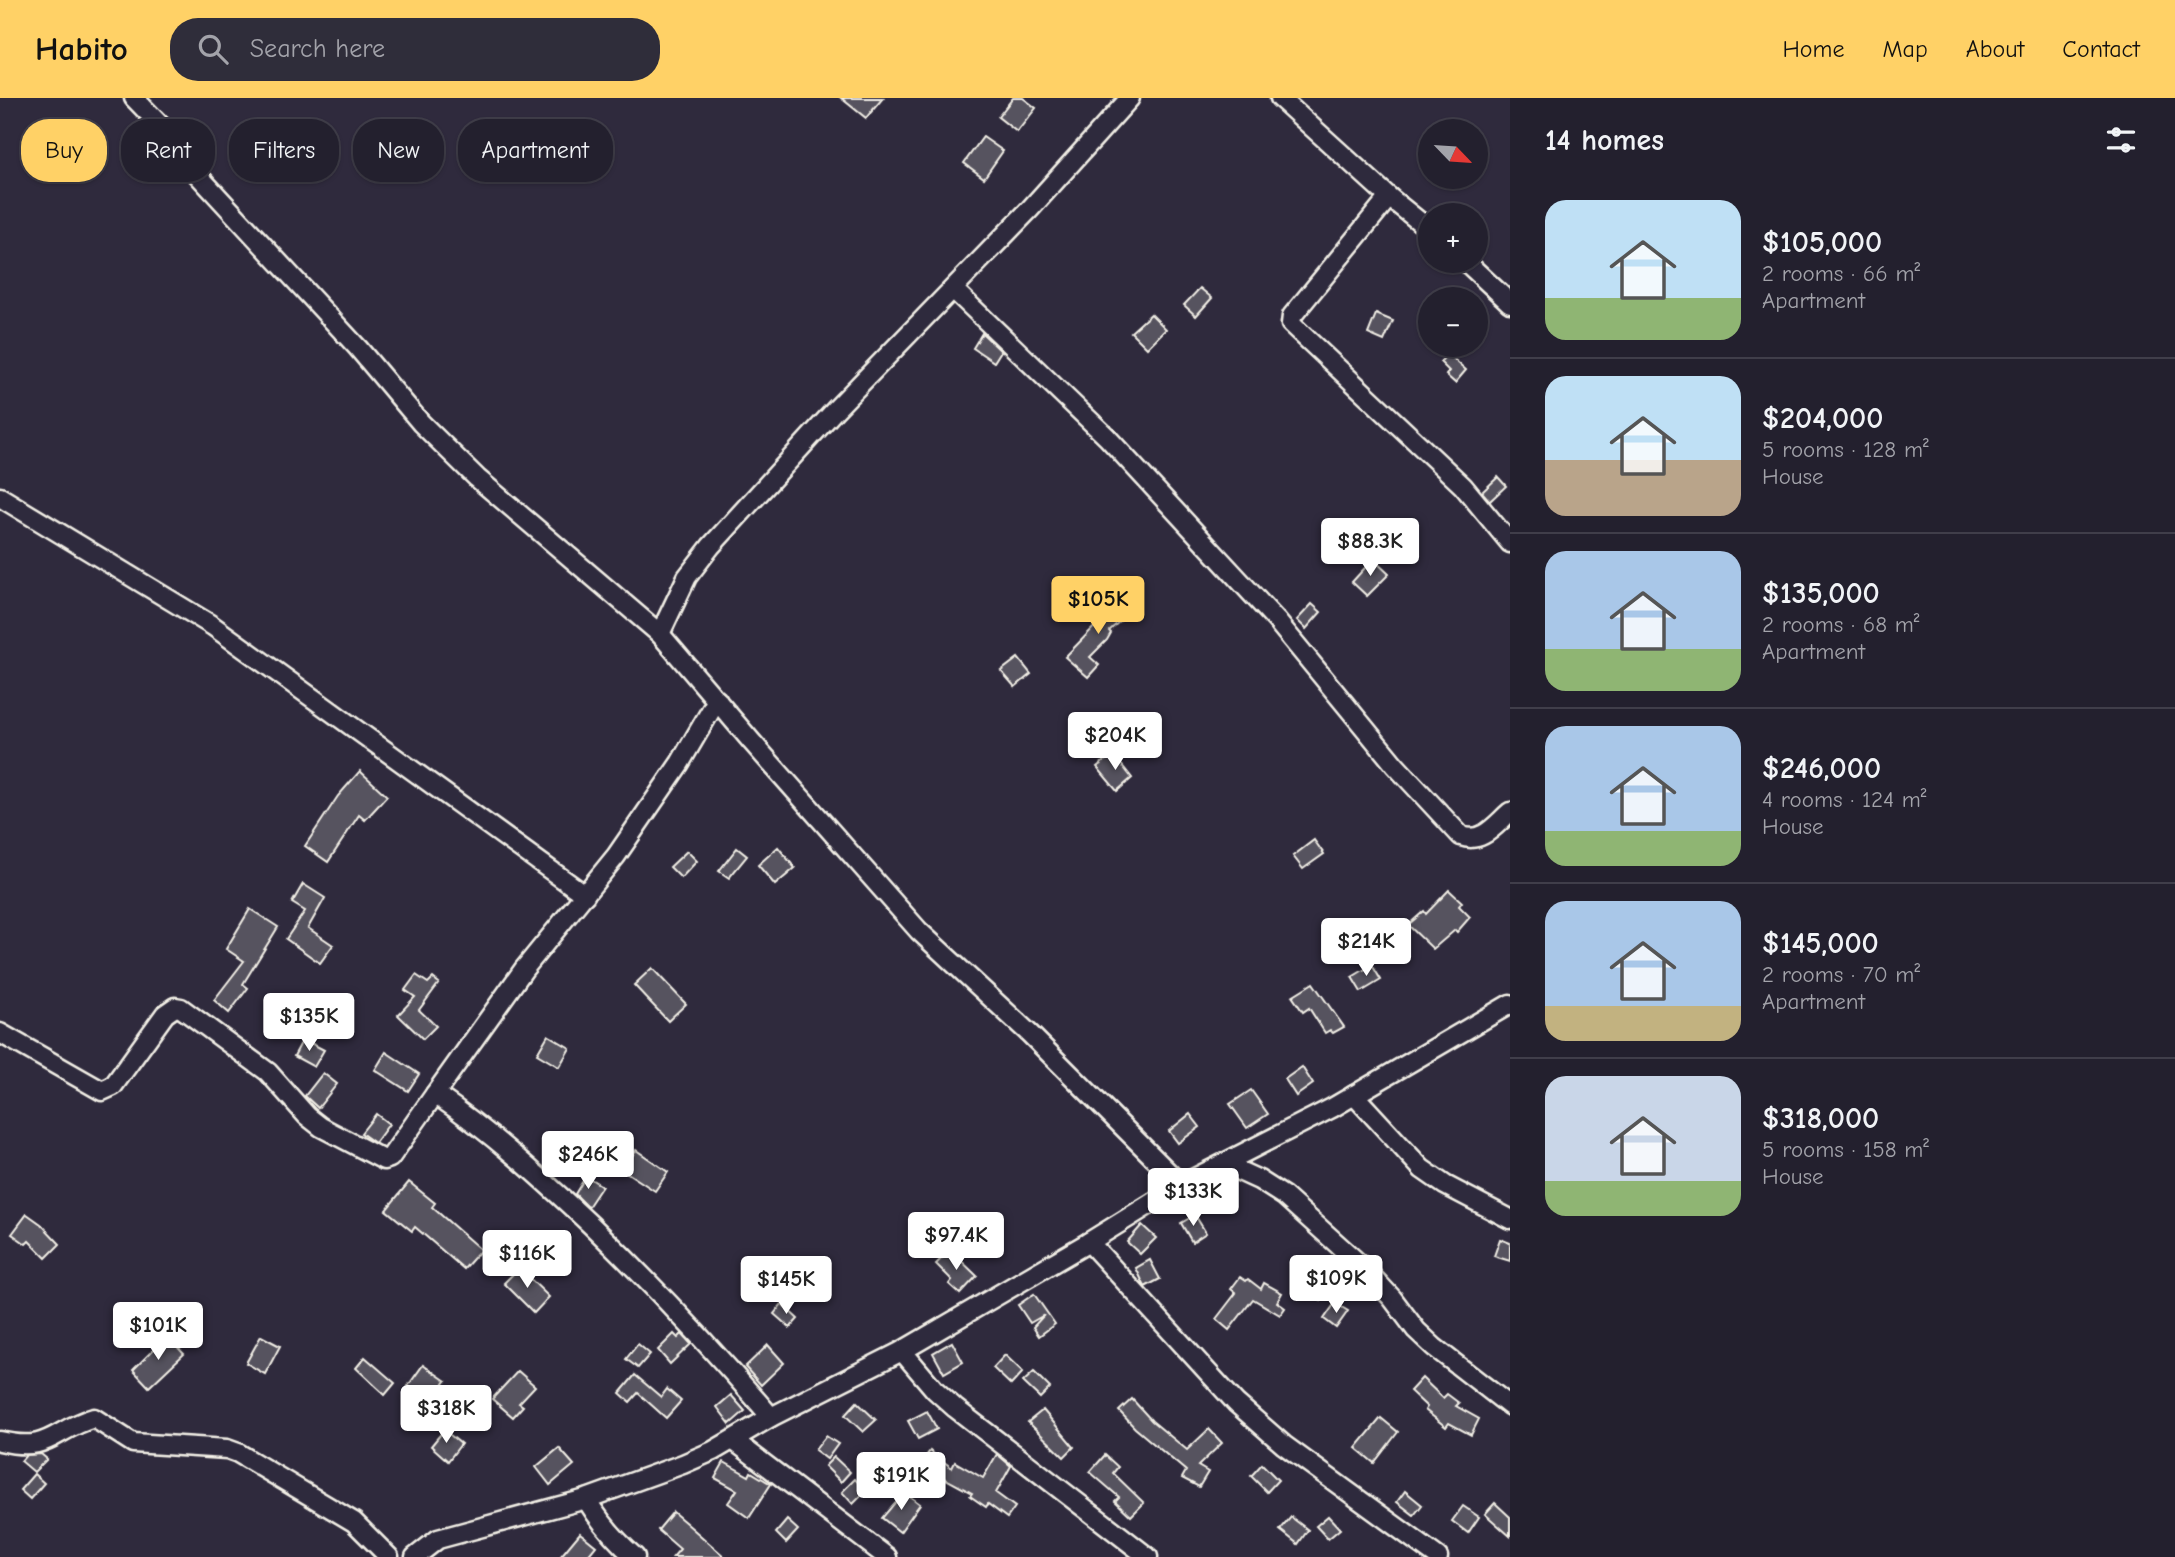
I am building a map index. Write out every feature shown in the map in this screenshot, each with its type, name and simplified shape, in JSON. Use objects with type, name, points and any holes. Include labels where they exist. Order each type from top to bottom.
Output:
[{"type":"street","points":[[134,98],[163,128],[185,161],[358,348],[421,423],[477,478],[660,634],[919,931],[1030,1034],[1181,1185]]},
{"type":"street","points":[[660,634],[687,577],[711,546],[835,410],[1030,209],[1130,98]]},
{"type":"street","points":[[1280,98],[1418,220]]},
{"type":"street","points":[[1389,197],[1292,316],[1291,324],[1463,486],[1510,543]]},
{"type":"street","points":[[1478,273],[1510,303]]},
{"type":"street","points":[[953,289],[1107,437],[1276,620],[1395,765],[1461,836],[1474,839],[1483,836],[1510,812]]},
{"type":"street","points":[[0,497],[213,626],[585,895]]},
{"type":"street","points":[[0,1033],[102,1091],[113,1086],[165,1014],[175,1007],[181,1008],[268,1072],[307,1116],[321,1127],[384,1160],[390,1158],[524,969],[616,856],[672,774],[717,701]]},
{"type":"street","points":[[415,1557],[438,1539],[586,1499],[683,1464],[733,1440],[771,1417],[902,1351],[1181,1185],[1354,1095],[1510,1004]]},
{"type":"street","points":[[435,1094],[500,1140],[596,1230],[726,1364],[771,1417]]},
{"type":"street","points":[[1354,1095],[1422,1169],[1445,1185],[1510,1219]]},
{"type":"street","points":[[1224,1164],[1259,1180],[1284,1196],[1364,1269],[1434,1347],[1510,1406]]},
{"type":"street","points":[[1089,1242],[1236,1403],[1284,1445],[1438,1557]]},
{"type":"street","points":[[902,1351],[935,1390],[955,1408],[1148,1557]]},
{"type":"street","points":[[0,1441],[30,1446],[94,1418],[133,1443],[227,1448],[354,1522],[389,1557]]},
{"type":"street","points":[[733,1440],[887,1557]]},
{"type":"street","points":[[586,1499],[597,1518],[618,1543],[635,1557]]},
{"type":"building","points":[[841,98],[883,98],[866,118]]},
{"type":"building","points":[[1013,98],[1023,98],[1036,108],[1017,132],[998,117]]},
{"type":"building","points":[[983,137],[1003,151],[984,178],[964,163]]},
{"type":"building","points":[[1200,288],[1212,298],[1196,316],[1184,305]]},
{"type":"building","points":[[1151,314],[1166,329],[1147,348],[1131,332]]},
{"type":"building","points":[[1376,314],[1393,321],[1384,341],[1368,334]]},
{"type":"building","points":[[982,333],[1001,351],[994,362],[973,348]]},
{"type":"building","points":[[1445,357],[1451,357],[1466,370],[1455,383],[1446,375],[1449,371],[1440,362]]},
{"type":"building","points":[[1498,477],[1506,486],[1490,501],[1482,492]]},
{"type":"building","points":[[1370,528],[1382,542],[1362,560],[1350,545]]},
{"type":"building","points":[[1373,559],[1389,574],[1367,596],[1352,582]]},
{"type":"building","points":[[1120,595],[1132,610],[1109,631],[1111,633],[1107,640],[1090,657],[1099,665],[1088,677],[1065,657],[1102,619],[1098,615]]},
{"type":"building","points":[[1312,604],[1321,612],[1306,629],[1297,620]]},
{"type":"building","points":[[1018,658],[1031,674],[1015,687],[1001,671]]},
{"type":"building","points":[[1113,754],[1132,778],[1117,791],[1097,767]]},
{"type":"building","points":[[360,771],[387,796],[365,820],[359,815],[328,862],[305,846],[338,796]]},
{"type":"building","points":[[1314,840],[1324,854],[1303,869],[1293,856]]},
{"type":"building","points":[[778,847],[795,868],[775,885],[758,865]]},
{"type":"building","points":[[737,848],[747,856],[729,878],[719,871]]},
{"type":"building","points":[[687,851],[697,861],[681,878],[670,867]]},
{"type":"building","points":[[303,884],[325,898],[308,928],[333,945],[320,963],[286,939],[305,911],[292,903]]},
{"type":"building","points":[[1449,890],[1462,902],[1459,906],[1470,917],[1457,932],[1455,930],[1433,949],[1408,925],[1424,911],[1426,914]]},
{"type":"building","points":[[250,909],[278,927],[243,984],[248,988],[229,1013],[214,1000],[244,961],[226,949]]},
{"type":"building","points":[[1372,965],[1381,980],[1361,992],[1352,977]]},
{"type":"building","points":[[652,968],[686,1004],[668,1021],[634,985]]},
{"type":"building","points":[[416,975],[428,983],[433,978],[439,983],[419,1010],[436,1026],[423,1039],[398,1015],[415,997],[405,990]]},
{"type":"building","points":[[1313,983],[1344,1027],[1333,1033],[1330,1030],[1325,1033],[1309,1008],[1303,1012],[1292,996]]},
{"type":"building","points":[[548,1035],[570,1048],[559,1067],[537,1054]]},
{"type":"building","points":[[303,1039],[324,1050],[314,1067],[294,1056]]},
{"type":"building","points":[[386,1052],[419,1074],[408,1091],[375,1070]]},
{"type":"building","points":[[1302,1067],[1313,1084],[1296,1096],[1285,1079]]},
{"type":"building","points":[[323,1073],[337,1084],[318,1108],[305,1096]]},
{"type":"building","points":[[1251,1090],[1268,1114],[1247,1128],[1230,1104]]},
{"type":"building","points":[[376,1114],[389,1124],[375,1143],[361,1133]]},
{"type":"building","points":[[1190,1114],[1200,1127],[1178,1143],[1169,1131]]},
{"type":"building","points":[[636,1150],[668,1172],[655,1191],[623,1170]]},
{"type":"building","points":[[586,1176],[602,1186],[588,1207],[575,1194]]},
{"type":"building","points":[[409,1182],[435,1203],[432,1207],[481,1250],[464,1269],[415,1227],[412,1231],[386,1210]]},
{"type":"building","points":[[27,1214],[60,1244],[46,1258],[29,1241],[26,1244],[12,1234]]},
{"type":"building","points":[[1195,1215],[1206,1233],[1192,1242],[1181,1223]]},
{"type":"building","points":[[961,1220],[970,1231],[955,1244],[945,1232]]},
{"type":"building","points":[[1142,1225],[1156,1238],[1140,1254],[1127,1242]]},
{"type":"building","points":[[1500,1239],[1510,1243],[1510,1261],[1494,1256]]},
{"type":"building","points":[[950,1250],[977,1276],[960,1294],[949,1284],[952,1280],[936,1264]]},
{"type":"building","points":[[1150,1260],[1160,1279],[1145,1287],[1136,1268]]},
{"type":"building","points":[[519,1268],[549,1297],[534,1313],[504,1283]]},
{"type":"building","points":[[1240,1277],[1246,1281],[1248,1279],[1261,1289],[1264,1283],[1282,1293],[1277,1302],[1285,1308],[1280,1315],[1253,1299],[1229,1330],[1216,1319],[1236,1293],[1231,1289]]},
{"type":"building","points":[[1309,1279],[1328,1290],[1321,1301],[1302,1290]]},
{"type":"building","points":[[1034,1294],[1055,1324],[1039,1336],[1033,1327],[1044,1315],[1030,1323],[1018,1305]]},
{"type":"building","points":[[1335,1303],[1348,1311],[1336,1328],[1324,1319]]},
{"type":"building","points":[[782,1304],[798,1319],[790,1328],[774,1314]]},
{"type":"building","points":[[674,1334],[678,1338],[682,1334],[691,1344],[670,1364],[658,1350]]},
{"type":"building","points":[[167,1336],[184,1354],[149,1387],[133,1370]]},
{"type":"building","points":[[261,1336],[280,1346],[265,1374],[246,1363]]},
{"type":"building","points":[[952,1342],[963,1362],[944,1373],[933,1353]]},
{"type":"building","points":[[638,1344],[650,1354],[638,1368],[626,1359]]},
{"type":"building","points":[[768,1345],[784,1363],[761,1385],[745,1367]]},
{"type":"building","points":[[1005,1355],[1023,1372],[1011,1385],[993,1368]]},
{"type":"building","points":[[365,1357],[395,1383],[385,1395],[356,1368]]},
{"type":"building","points":[[423,1365],[446,1381],[431,1402],[408,1386]]},
{"type":"building","points":[[518,1371],[535,1386],[519,1403],[523,1406],[513,1417],[492,1399]]},
{"type":"building","points":[[1034,1372],[1050,1388],[1040,1398],[1023,1382]]},
{"type":"building","points":[[635,1375],[661,1397],[667,1389],[681,1401],[666,1418],[638,1393],[630,1402],[620,1393]]},
{"type":"building","points":[[1422,1378],[1443,1398],[1447,1394],[1459,1403],[1456,1406],[1479,1419],[1471,1435],[1449,1423],[1446,1427],[1425,1410],[1427,1407],[1410,1391]]},
{"type":"building","points":[[731,1395],[745,1411],[730,1424],[717,1407]]},
{"type":"building","points":[[1132,1399],[1152,1421],[1187,1450],[1209,1429],[1222,1443],[1198,1466],[1208,1472],[1199,1487],[1182,1478],[1186,1471],[1119,1411]]},
{"type":"building","points":[[857,1402],[876,1420],[863,1432],[845,1415]]},
{"type":"building","points":[[1043,1410],[1074,1447],[1064,1457],[1028,1422]]},
{"type":"building","points":[[927,1411],[937,1429],[918,1439],[908,1421]]},
{"type":"building","points":[[1381,1418],[1398,1432],[1374,1463],[1356,1448]]},
{"type":"building","points":[[444,1430],[461,1444],[448,1461],[431,1446]]},
{"type":"building","points":[[826,1436],[838,1444],[827,1459],[815,1450]]},
{"type":"building","points":[[559,1448],[574,1465],[550,1485],[536,1467]]},
{"type":"building","points":[[930,1451],[952,1468],[955,1462],[983,1478],[997,1454],[1011,1466],[996,1493],[1015,1507],[1007,1518],[988,1504],[986,1507],[970,1496],[972,1493],[935,1473],[934,1475],[920,1464]]},
{"type":"building","points":[[41,1454],[47,1459],[34,1472],[21,1461],[26,1455]]},
{"type":"building","points":[[1105,1455],[1118,1467],[1113,1473],[1144,1503],[1131,1516],[1115,1501],[1119,1497],[1090,1472]]},
{"type":"building","points":[[834,1457],[850,1472],[841,1482],[825,1466]]},
{"type":"building","points":[[724,1462],[749,1476],[751,1472],[771,1484],[749,1518],[728,1503],[737,1490],[715,1478]]},
{"type":"building","points":[[1262,1464],[1278,1480],[1267,1492],[1251,1476]]},
{"type":"building","points":[[34,1474],[44,1483],[30,1499],[20,1490]]},
{"type":"building","points":[[855,1479],[866,1491],[853,1504],[842,1492]]},
{"type":"building","points":[[1405,1491],[1422,1505],[1414,1515],[1397,1502]]},
{"type":"building","points":[[904,1492],[920,1504],[900,1532],[882,1518]]},
{"type":"building","points":[[1495,1503],[1510,1517],[1510,1536],[1485,1514]]},
{"type":"building","points":[[1463,1506],[1479,1517],[1468,1533],[1452,1521]]},
{"type":"building","points":[[673,1512],[725,1557],[673,1557],[680,1549],[658,1530]]},
{"type":"building","points":[[1328,1516],[1340,1529],[1328,1539],[1316,1526]]},
{"type":"building","points":[[1291,1517],[1308,1530],[1298,1544],[1280,1530]]},
{"type":"building","points":[[787,1520],[798,1530],[786,1543],[776,1533]]},
{"type":"building","points":[[580,1533],[596,1546],[587,1557],[560,1557]]}]
